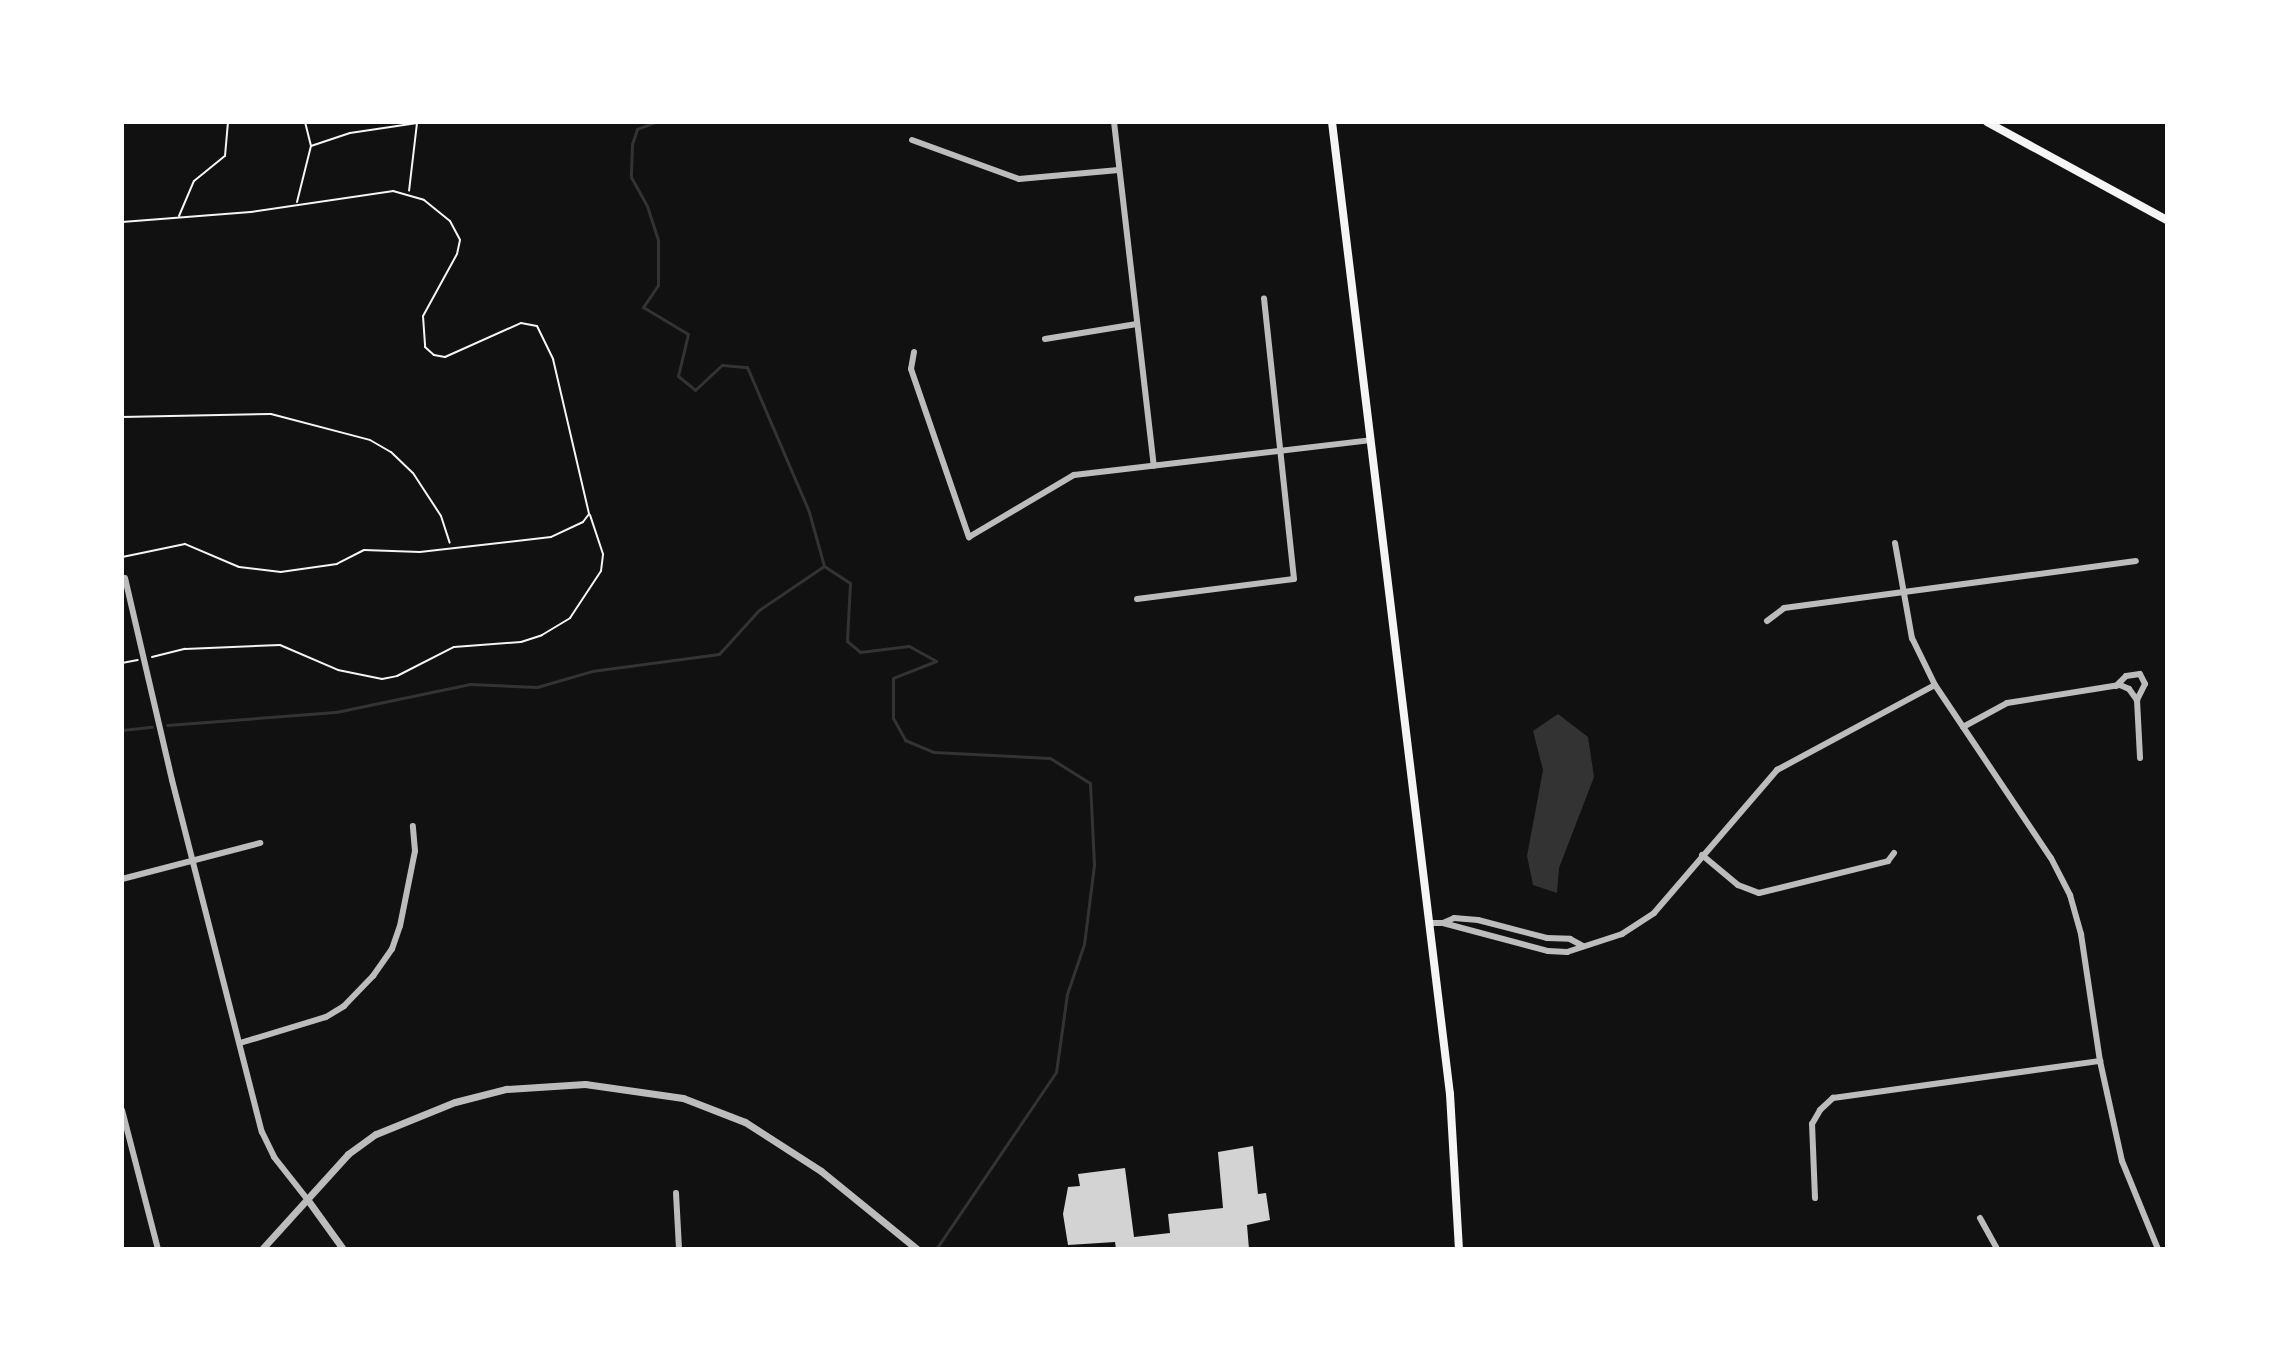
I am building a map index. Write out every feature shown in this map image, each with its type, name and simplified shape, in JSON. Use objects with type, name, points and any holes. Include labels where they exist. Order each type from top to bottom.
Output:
[{"type":"main road","points":[[1332,122],[1450,1094],[1459,1249]]},
{"type":"main road","points":[[1987,122],[2167,220]]},
{"type":"street","points":[[1114,122],[1154,466]]},
{"type":"street","points":[[912,140],[1019,179],[1119,170]]},
{"type":"street","points":[[1137,599],[1294,579],[1264,299]]},
{"type":"street","points":[[1045,339],[1137,324]]},
{"type":"street","points":[[914,352],[911,369],[969,537],[1074,475],[1371,440]]},
{"type":"street","points":[[1895,543],[1912,638],[1935,685],[2051,858],[2070,895],[2081,934],[2100,1061],[2122,1161],[2158,1249]]},
{"type":"street","points":[[1767,621],[1784,608],[2136,561]]},
{"type":"street","points":[[125,578],[262,1132],[274,1157],[343,1249]]},
{"type":"street","points":[[2116,686],[2126,676],[2140,674],[2145,684],[2137,700],[2140,758]]},
{"type":"street","points":[[1429,923],[1443,923],[1548,951],[1567,952],[1622,934],[1654,913],[1777,770],[1935,685]]},
{"type":"street","points":[[1963,727],[2007,703],[2116,686],[2129,689],[2137,700]]},
{"type":"street","points":[[240,1043],[326,1017],[344,1006],[373,976],[392,949],[400,926],[415,851],[413,826]]},
{"type":"street","points":[[122,879],[260,843]]},
{"type":"street","points":[[1702,855],[1738,885],[1759,893],[1888,861],[1894,853]]},
{"type":"street","points":[[1443,923],[1454,918],[1478,920],[1547,938],[1570,939],[1583,946]]},
{"type":"street","points":[[1815,1198],[1812,1124],[1820,1110],[1833,1098],[2100,1061]]},
{"type":"street","points":[[262,1249],[348,1154],[376,1134],[415,1117],[506,1089],[585,1084],[683,1098],[745,1122],[821,1171],[917,1249]]},
{"type":"street","points":[[122,1110],[158,1249]]},
{"type":"street","points":[[676,1193],[679,1249]]},
{"type":"street","points":[[1980,1218],[1997,1249]]},
{"type":"path","points":[[178,217],[194,181],[225,156],[228,122]]},
{"type":"path","points":[[297,203],[311,146],[305,122]]},
{"type":"path","points":[[311,146],[350,133],[422,122]]},
{"type":"path","points":[[409,194],[417,123]]},
{"type":"path","points":[[122,222],[251,212],[393,191],[409,194],[450,221],[460,240],[457,254],[423,316],[425,347],[434,355],[445,357],[521,323],[537,326],[553,359],[589,514],[603,554],[601,571],[570,618],[558,628],[521,642],[454,647],[397,676],[382,679],[338,670],[280,645],[185,649],[122,663]]},
{"type":"path","points":[[122,417],[271,414],[370,440],[391,452],[413,473],[441,516],[451,545]]},
{"type":"path","points":[[122,557],[185,544],[239,567],[281,572],[337,564],[364,550],[404,553],[451,545],[551,537],[583,522],[589,514]]},
{"type":"shaded area","points":[[1558,714],[1588,737],[1594,777],[1559,868],[1557,893],[1533,885],[1527,856],[1543,770],[1533,731]]},
{"type":"building","points":[[1253,1146],[1258,1194],[1266,1193],[1270,1220],[1247,1225],[1249,1249],[1116,1249],[1115,1242],[1068,1245],[1063,1214],[1068,1187],[1080,1186],[1078,1174],[1125,1168],[1134,1237],[1170,1233],[1168,1214],[1223,1208],[1218,1152]]},
{"type":"waterway","points":[[655,122],[637,129],[632,144],[631,177],[647,206],[658,240],[658,285],[643,307],[688,334],[678,376],[695,390],[722,365],[747,367],[809,512],[824,566]]},
{"type":"waterway","points":[[824,566],[850,583],[847,641],[860,652],[909,646],[936,661],[893,678],[893,718],[905,740],[933,752],[1050,758],[1090,783],[1094,865],[1084,944],[1067,994],[1056,1072],[936,1249]]},
{"type":"waterway","points":[[167,725],[336,712],[470,684],[537,687],[592,671],[719,654],[759,610],[824,566]]},
{"type":"waterway","points":[[122,730],[152,727]]}]
